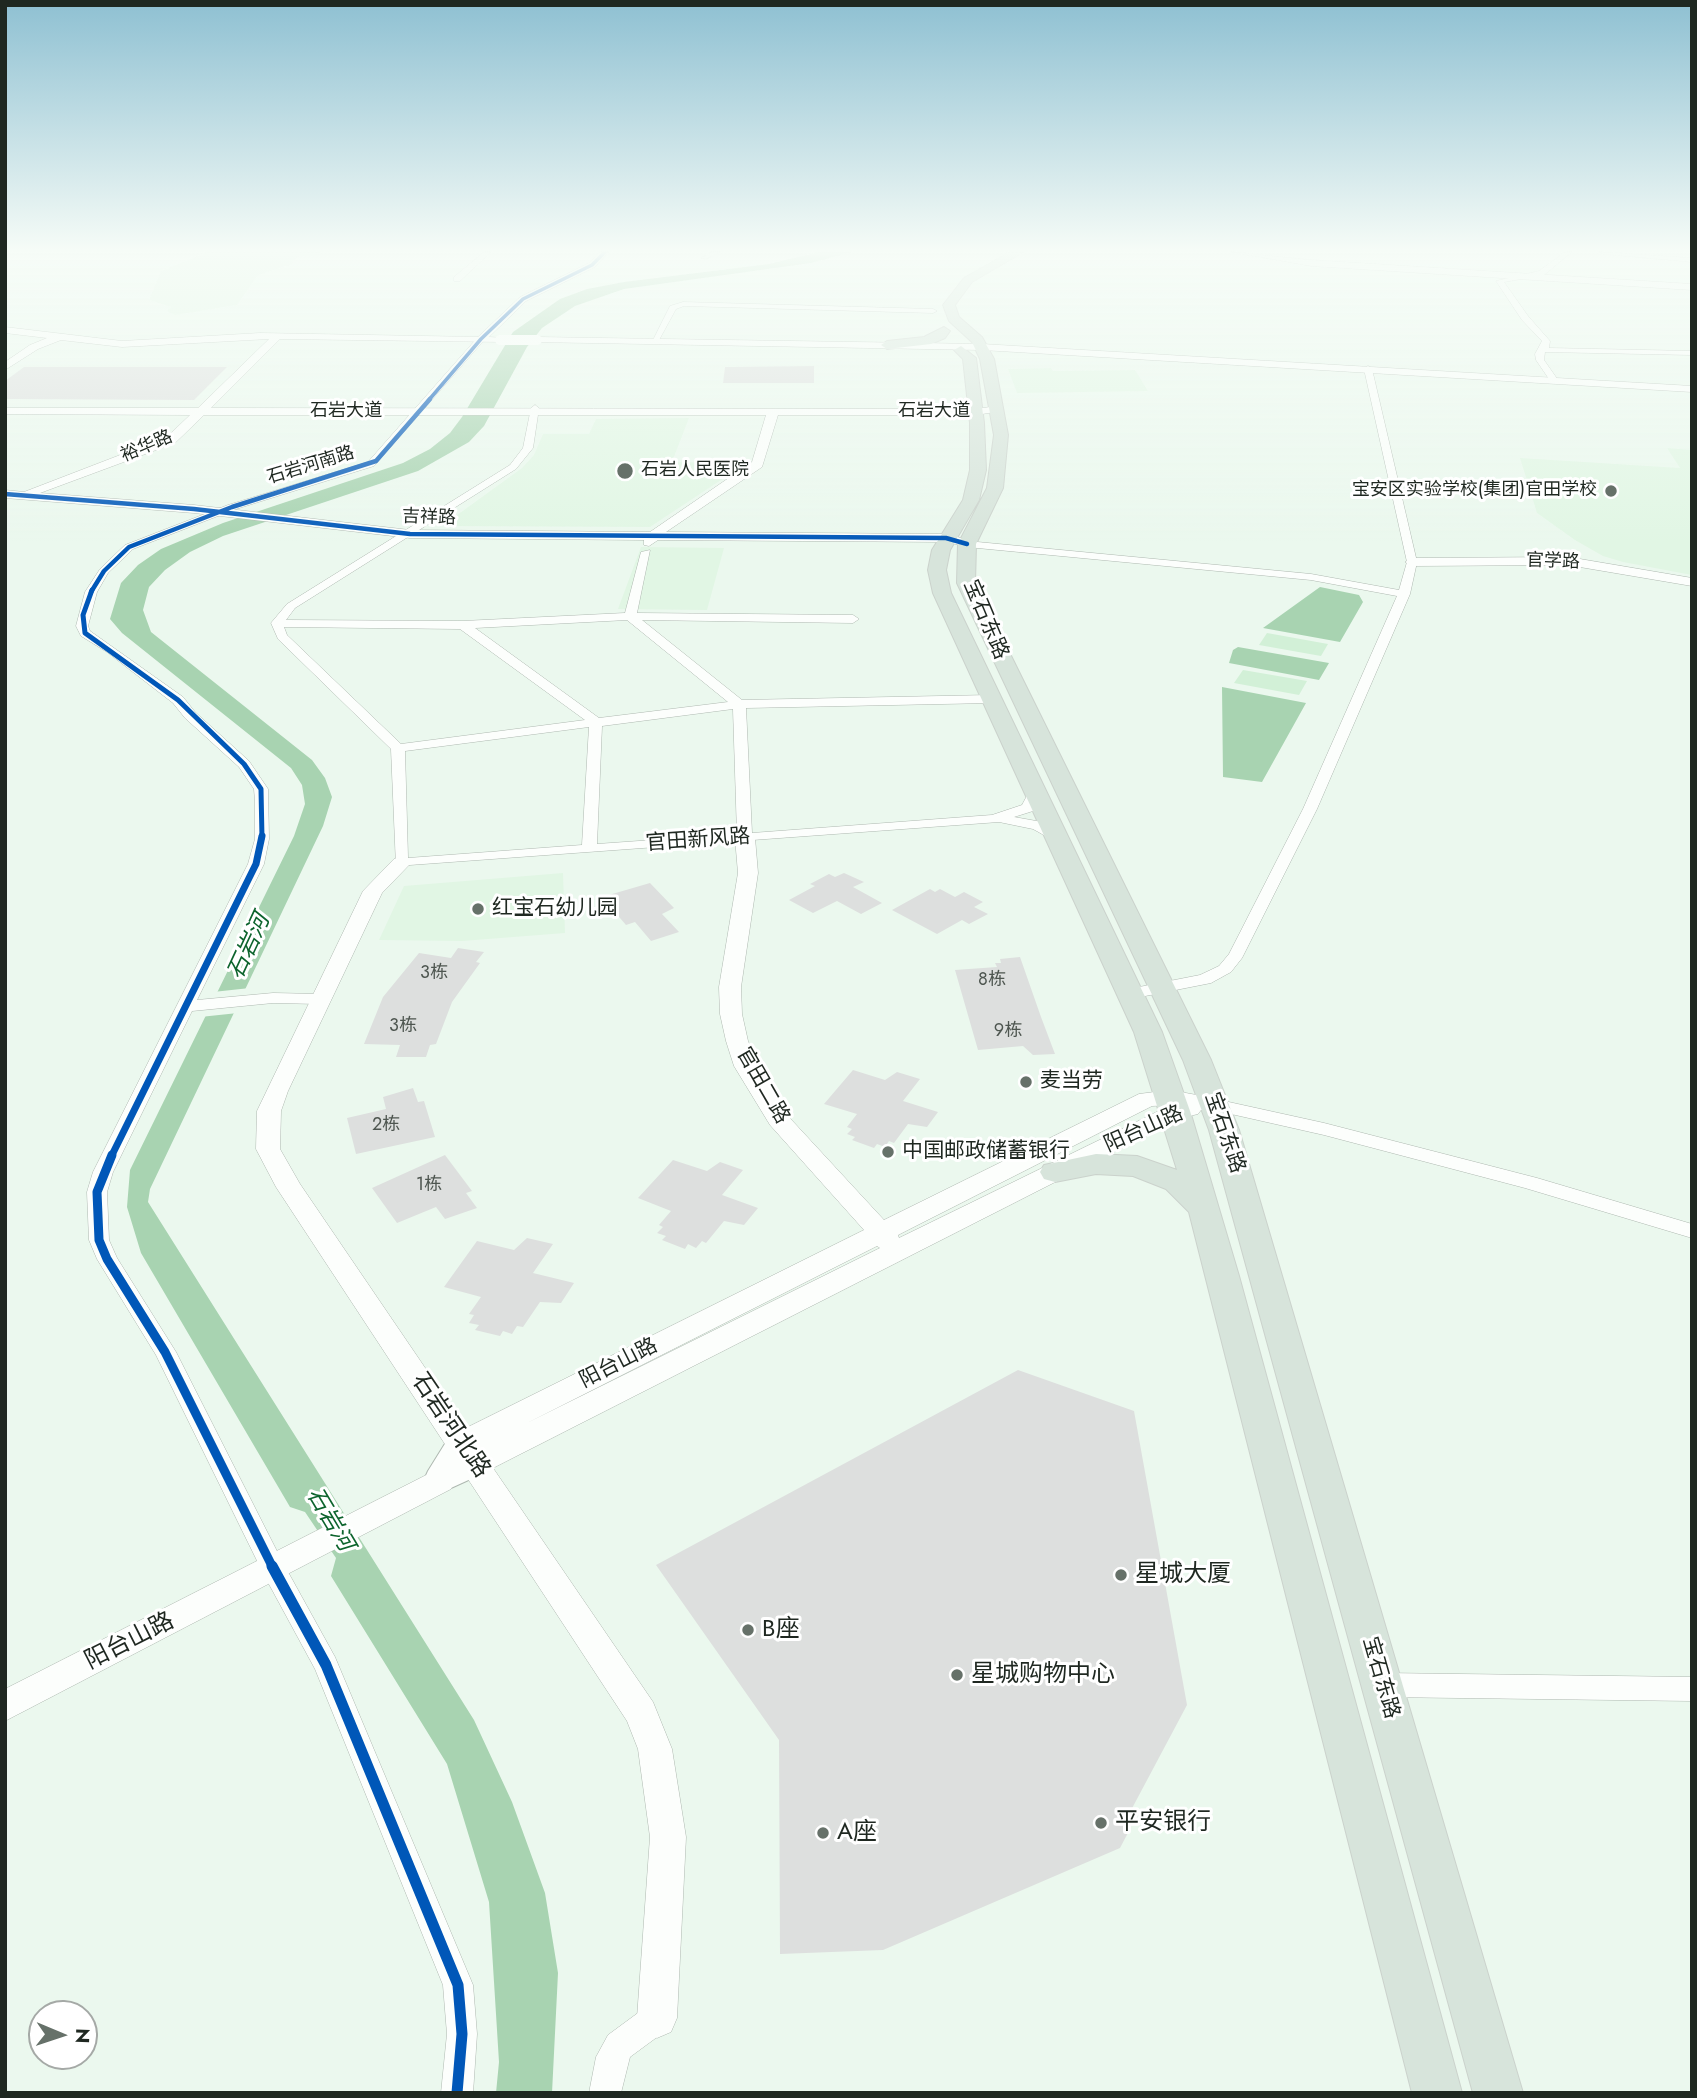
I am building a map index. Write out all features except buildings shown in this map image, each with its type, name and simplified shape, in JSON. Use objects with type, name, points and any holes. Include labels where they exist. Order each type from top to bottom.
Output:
[{"type":"main road","name":"宝石东路","points":[[968,350],[983,410],[1001,448],[998,474],[990,501],[952,542],[937,570],[942,593],[1148,1032],[1173,1104],[1206,1214],[1437,2093]]},
{"type":"main road","name":"宝石东路","points":[[952,542],[969,593],[1197,1060],[1215,1105],[1233,1157],[1498,2093]]},
{"type":"main road","points":[[1055,1172],[1111,1164],[1150,1170],[1177,1182],[1206,1214]]},
{"type":"main road","name":"阳台山路","points":[[440,1480],[468,1453]]},
{"type":"street","points":[[5,367],[30,350]]},
{"type":"street","name":"裕华路","points":[[24,495],[177,436],[264,350]]},
{"type":"street","name":"石岩河南路","points":[[193,1006],[256,864],[262,839],[261,789],[244,764],[190,715],[178,700],[120,655],[85,634],[82,615],[91,592],[119,554],[139,541],[371,464],[380,457],[471,350]]},
{"type":"street","points":[[1084,350],[1553,378]]},
{"type":"street","points":[[1095,350],[1692,387]]},
{"type":"street","points":[[1553,378],[1540,360],[1539,354],[1542,350],[1692,354]]},
{"type":"street","points":[[1130,994],[1205,979],[1225,969],[1236,955],[1310,809],[1404,594],[1412,562],[1368,369]]},
{"type":"street","name":"石岩大道","points":[[5,409],[983,410]]},
{"type":"street","points":[[277,623],[291,606],[410,534],[520,461],[528,448],[534,410]]},
{"type":"street","name":"石岩大道","points":[[534,410],[983,410]]},
{"type":"street","points":[[630,616],[649,545],[758,464],[773,412]]},
{"type":"street","name":"吉祥路","points":[[5,494],[220,512],[277,521],[410,534],[649,545],[854,540],[952,542]]},
{"type":"street","points":[[952,542],[1311,577],[1404,594]]},
{"type":"street","name":"官学路","points":[[1412,562],[1568,561],[1692,582]]},
{"type":"street","points":[[277,623],[463,625],[630,616],[853,619]]},
{"type":"street","points":[[630,616],[738,704],[745,838]]},
{"type":"street","points":[[277,623],[282,636],[398,748],[401,863]]},
{"type":"street","points":[[463,625],[596,722]]},
{"type":"street","points":[[398,748],[738,704],[991,699]]},
{"type":"street","points":[[589,848],[596,722]]},
{"type":"street","name":"官田新风路","points":[[994,819],[1028,808],[1035,793]]},
{"type":"street","name":"官田新风路","points":[[401,863],[994,819],[1037,825],[1056,836]]},
{"type":"street","name":"官田二路","points":[[745,838],[748,873],[730,987],[730,1014],[737,1041],[746,1066],[778,1120],[889,1241]]},
{"type":"street","name":"石岩河北路","points":[[401,863],[373,891],[276,1091],[269,1111],[268,1149],[289,1187],[622,1680],[641,1713],[655,1749],[668,1837],[657,2018]]},
{"type":"street","points":[[320,999],[255,999],[193,1006],[103,1172],[97,1192],[99,1240],[107,1259],[164,1352],[280,1565],[326,1665],[449,1958],[457,1985],[462,2034],[457,2093]]},
{"type":"street","name":"阳台山路","points":[[468,1453],[889,1241],[1147,1099],[1173,1104],[1215,1105]]},
{"type":"street","name":"阳台山路","points":[[889,1241],[1055,1172],[1173,1104]]},
{"type":"street","points":[[1215,1105],[1388,1146],[1692,1231]]},
{"type":"street","name":"阳台山路","points":[[5,1706],[440,1480]]},
{"type":"street","points":[[1382,1685],[1692,1689]]},
{"type":"street","points":[[605,2093],[612,2057],[620,2046],[657,2018]]},
{"type":"shaded area","points":[[1051,368],[1053,371],[1135,370],[1148,391],[1017,393],[1008,369]]},
{"type":"shaded area","name":"石岩人民医院","points":[[689,418],[672,462],[739,463],[730,474],[650,527],[442,526],[522,468],[534,455],[543,434],[589,434],[596,419]]},
{"type":"shaded area","name":"宝安区实验学校(集团)官田学校","points":[[1667,448],[1692,450],[1692,575],[1623,562],[1603,556],[1575,540],[1537,513],[1520,458],[1680,468]]},
{"type":"shaded area","points":[[641,547],[724,548],[707,610],[618,609]]},
{"type":"shaded area","points":[[1267,633],[1328,644],[1321,656],[1259,645]]},
{"type":"shaded area","points":[[1243,670],[1307,681],[1299,695],[1234,683]]},
{"type":"shaded area","name":"红宝石幼儿园","points":[[563,873],[565,933],[462,941],[379,940],[404,886]]},
{"type":"water","name":"石岩河","points":[[502,350],[525,350],[484,426],[469,442],[418,471],[223,536],[190,552],[165,570],[149,587],[143,610],[151,632],[312,760],[325,778],[332,797],[323,826],[150,1189],[148,1202],[474,1720],[512,1802],[545,1893],[558,1973],[552,2093],[496,2093],[499,2062],[489,1902],[447,1764],[331,1576],[336,1558],[305,1512],[290,1507],[141,1253],[127,1207],[130,1170],[294,836],[305,804],[302,785],[291,768],[122,633],[110,619],[121,583],[138,565],[161,549],[223,523],[403,463],[430,449],[450,433]]},
{"type":"water","points":[[1320,587],[1359,595],[1363,602],[1340,642],[1263,628]]},
{"type":"water","points":[[1238,647],[1329,663],[1319,680],[1229,663],[1233,650]]},
{"type":"water","points":[[1222,687],[1306,703],[1262,782],[1223,777]]},
{"type":"pier","points":[[250,988],[238,1013],[200,1017],[213,992]]},
{"type":"cycle path","points":[[457,2093],[462,2034],[458,1985],[326,1665],[273,1568],[165,1352],[107,1259],[99,1240],[97,1192],[103,1172],[256,864],[262,839],[262,801],[261,789],[244,764],[190,715],[178,700],[111,649],[85,633],[83,615],[91,592],[104,571],[129,547],[207,519],[232,507],[352,471],[376,461],[472,350]]},
{"type":"cycle path","points":[[5,494],[194,509],[287,522],[410,534],[946,538],[967,544]]},
{"type":"place","name":"石岩人民医院","points":[[625,471]]},
{"type":"place","name":"宝安区实验学校(集团)官田学校","points":[[1611,491]]},
{"type":"place","name":"红宝石幼儿园","points":[[478,909]]},
{"type":"place","name":"麦当劳","points":[[1026,1082]]},
{"type":"place","name":"中国邮政储蓄银行","points":[[888,1152]]},
{"type":"place","name":"星城大厦","points":[[1121,1575]]},
{"type":"place","name":"B座","points":[[748,1630]]},
{"type":"place","name":"星城购物中心","points":[[957,1675]]},
{"type":"place","name":"平安银行","points":[[1101,1823]]},
{"type":"place","name":"A座","points":[[823,1833]]}]
